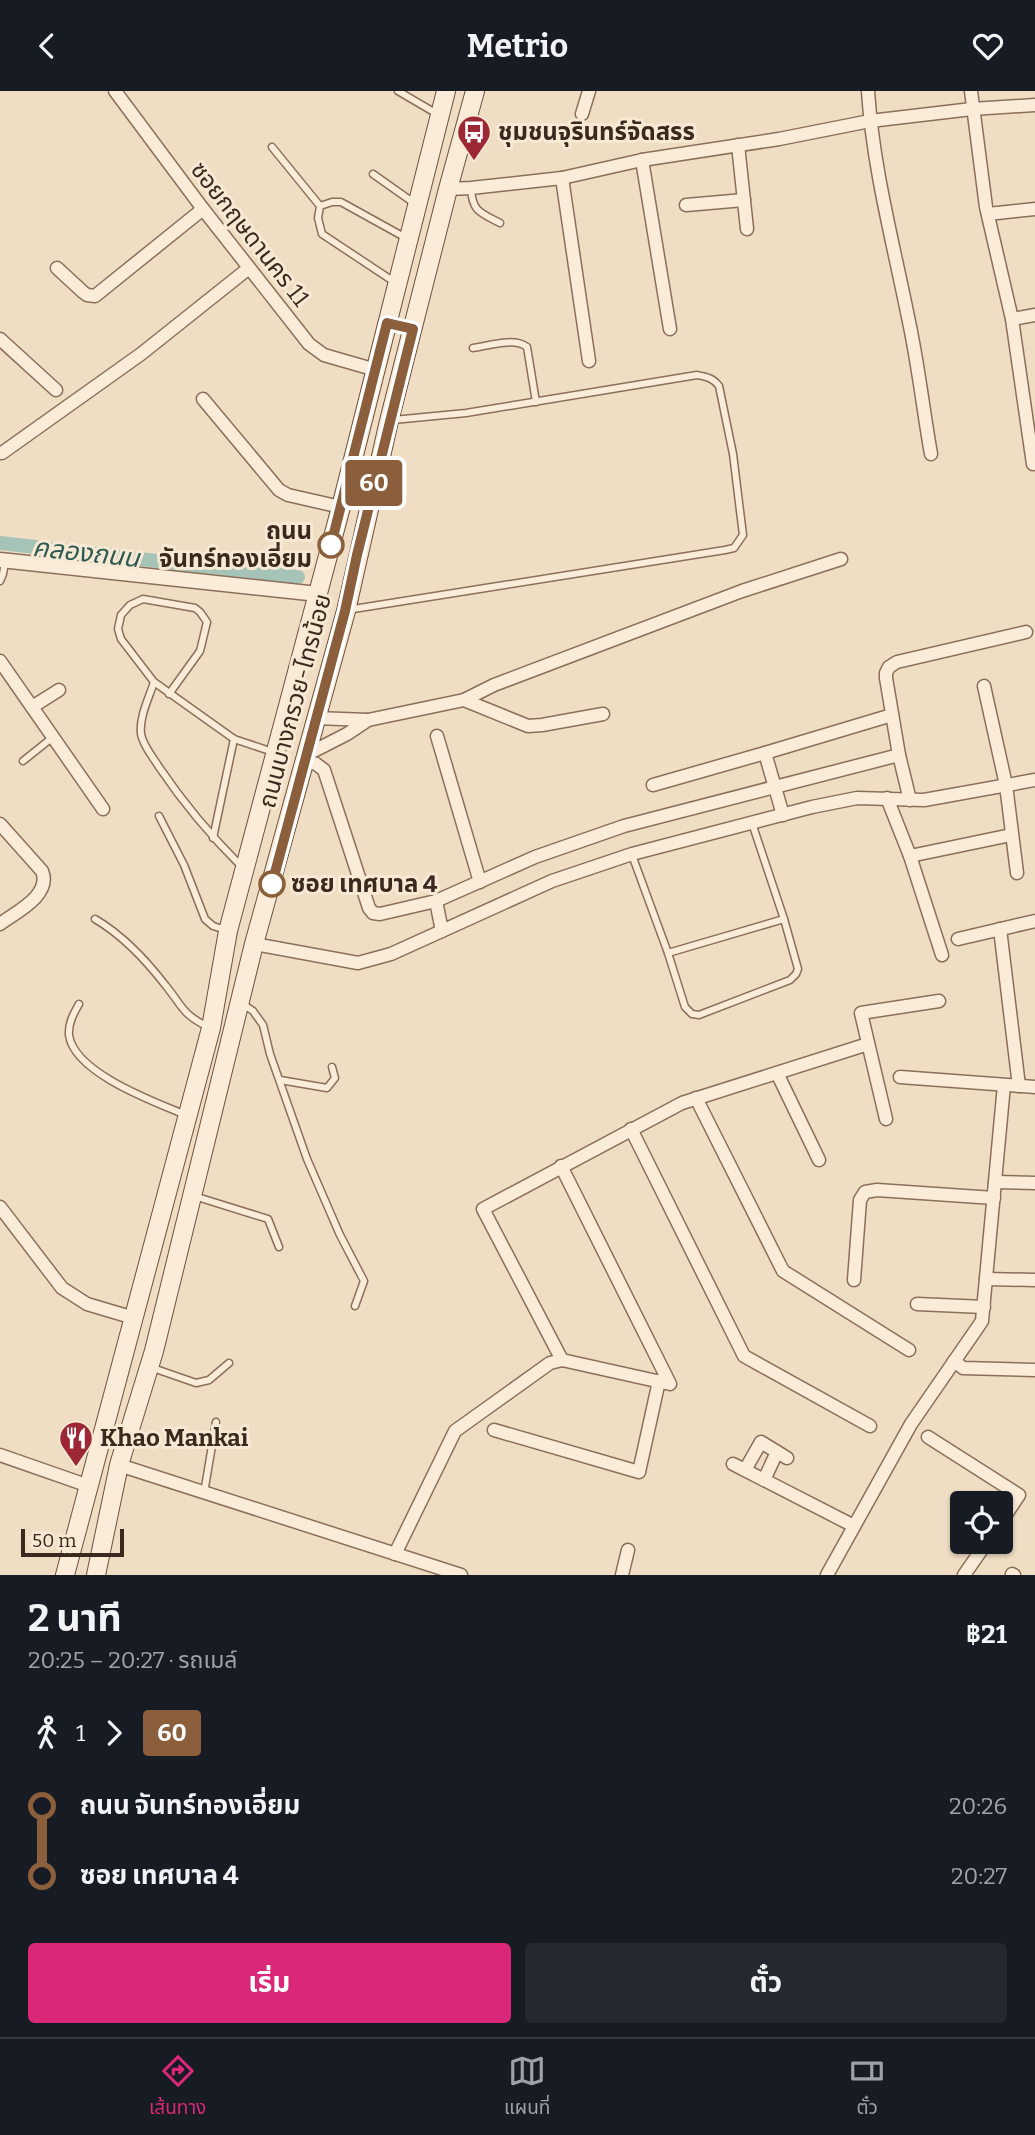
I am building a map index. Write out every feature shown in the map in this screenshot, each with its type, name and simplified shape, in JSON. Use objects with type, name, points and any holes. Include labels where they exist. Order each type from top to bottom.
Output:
[{"type":"main road","name":"ถนนบางกรวย-ไทรน้อย","points":[[65,1575],[211,1028],[228,931],[341,507],[446,91]]},
{"type":"main road","name":"ถนนบางกรวย-ไทรน้อย","points":[[96,1575],[119,1465],[149,1366],[254,944],[345,611],[389,421],[475,91]]},
{"type":"main road","points":[[387,323],[413,329]]},
{"type":"main road","points":[[145,1276],[170,1283]]},
{"type":"street","name":"ซอยกฤษดานคร 11","points":[[115,91],[203,209],[315,350],[376,370]]},
{"type":"street","points":[[582,114],[589,91]]},
{"type":"street","points":[[868,91],[870,121],[889,235],[909,318],[930,454]]},
{"type":"street","points":[[971,91],[988,213],[1030,406],[1033,464]]},
{"type":"street","points":[[448,188],[471,188],[562,177],[642,160],[870,121],[1035,105]]},
{"type":"street","points":[[738,145],[747,229]]},
{"type":"street","points":[[642,160],[670,329]]},
{"type":"street","points":[[562,177],[589,361]]},
{"type":"street","points":[[686,205],[744,200]]},
{"type":"street","points":[[57,268],[83,292],[96,296],[203,209]]},
{"type":"street","points":[[988,213],[1035,209]]},
{"type":"street","points":[[2,453],[141,353],[249,268]]},
{"type":"street","points":[[1012,319],[1035,315]]},
{"type":"street","points":[[0,339],[55,390]]},
{"type":"street","points":[[203,399],[279,490],[288,495],[341,507]]},
{"type":"street","points":[[315,718],[368,720],[464,700],[494,685],[729,596],[841,559]]},
{"type":"street","points":[[2,560],[318,594]]},
{"type":"street","points":[[910,800],[892,715],[886,673],[889,667],[897,662],[1026,632]]},
{"type":"street","points":[[0,661],[103,809]]},
{"type":"street","points":[[984,685],[1006,785],[1017,873]]},
{"type":"street","points":[[32,707],[59,690]]},
{"type":"street","points":[[464,700],[528,726],[603,714]]},
{"type":"street","points":[[653,785],[892,715]]},
{"type":"street","points":[[368,720],[306,758],[324,770],[369,908],[373,913],[380,914],[436,901],[535,857],[624,826],[899,755]]},
{"type":"street","points":[[437,736],[480,882]]},
{"type":"street","points":[[765,754],[783,815]]},
{"type":"street","points":[[254,944],[358,963],[391,954],[552,881],[632,854],[857,798],[924,800],[1035,780]]},
{"type":"street","points":[[887,798],[910,856],[942,955]]},
{"type":"street","points":[[0,924],[41,891],[45,878],[42,871],[2,829]]},
{"type":"street","points":[[910,856],[1011,835]]},
{"type":"street","points":[[436,901],[442,931]]},
{"type":"street","points":[[958,939],[1035,921]]},
{"type":"street","points":[[1000,929],[1019,1086]]},
{"type":"street","points":[[886,1119],[861,1013],[939,1000]]},
{"type":"street","points":[[562,1360],[482,1209],[682,1103],[868,1044]]},
{"type":"street","points":[[777,1073],[820,1160]]},
{"type":"street","points":[[900,1077],[1035,1087]]},
{"type":"street","points":[[827,1575],[911,1424],[982,1321],[1004,1085]]},
{"type":"street","points":[[696,1098],[783,1271],[909,1350]]},
{"type":"street","points":[[631,1129],[744,1356],[870,1426]]},
{"type":"street","points":[[395,1554],[455,1431],[550,1363],[562,1360],[670,1384],[561,1166]]},
{"type":"street","points":[[995,1182],[1035,1183]]},
{"type":"street","points":[[854,1280],[860,1200],[865,1192],[877,1190],[994,1198]]},
{"type":"street","points":[[0,1207],[62,1288],[87,1304],[134,1318]]},
{"type":"street","points":[[986,1279],[1035,1280]]},
{"type":"street","points":[[916,1304],[984,1307]]},
{"type":"street","points":[[954,1361],[963,1368],[1035,1370]]},
{"type":"street","points":[[494,1430],[639,1472],[659,1381]]},
{"type":"street","points":[[928,1437],[1013,1491]]},
{"type":"street","points":[[764,1480],[782,1455],[760,1443],[739,1467],[764,1480],[853,1526]]},
{"type":"street","points":[[0,1455],[89,1486]]},
{"type":"street","points":[[119,1465],[461,1575]]},
{"type":"street","points":[[1013,1491],[1019,1495],[1013,1504]]},
{"type":"street","points":[[622,1575],[628,1550]]},
{"type":"street","points":[[964,1575],[979,1554]]},
{"type":"lane","points":[[398,91],[440,115]]},
{"type":"lane","points":[[272,147],[320,206],[318,218],[322,235],[397,284]]},
{"type":"lane","points":[[373,174],[417,205]]},
{"type":"lane","points":[[471,188],[474,208],[500,223]]},
{"type":"lane","points":[[320,206],[341,202],[408,240]]},
{"type":"lane","points":[[472,348],[514,342],[527,347],[536,402]]},
{"type":"lane","points":[[345,611],[725,550],[734,548],[743,535],[733,454],[719,386],[715,380],[697,375],[466,414],[389,421]]},
{"type":"lane","points":[[0,581],[3,574],[2,560]]},
{"type":"lane","points":[[169,694],[200,652],[206,622],[201,612],[195,608],[143,599],[130,605],[121,615],[118,629],[121,639],[154,682],[169,694],[234,739],[276,753]]},
{"type":"lane","points":[[154,682],[141,720],[141,735],[147,749],[184,804],[244,870]]},
{"type":"lane","points":[[23,761],[53,737]]},
{"type":"lane","points":[[213,838],[234,739]]},
{"type":"lane","points":[[159,816],[184,865],[205,919],[213,926],[228,931]]},
{"type":"lane","points":[[632,854],[685,1007],[692,1014],[699,1015],[794,977],[798,969],[752,823]]},
{"type":"lane","points":[[95,919],[114,930],[131,945],[191,1019],[211,1028]]},
{"type":"lane","points":[[668,953],[784,919]]},
{"type":"lane","points":[[240,1002],[253,1011],[263,1025],[270,1054],[307,1159],[340,1235],[364,1281],[355,1306]]},
{"type":"lane","points":[[79,1004],[70,1024],[69,1034],[73,1049],[110,1081],[187,1116]]},
{"type":"lane","points":[[279,1080],[327,1089],[335,1078],[332,1067]]},
{"type":"lane","points":[[192,1196],[268,1219],[279,1247]]},
{"type":"lane","points":[[149,1366],[196,1383],[209,1380],[229,1363]]},
{"type":"lane","points":[[204,1493],[216,1422]]},
{"type":"waterway","name":"คลองถนน","points":[[0,543],[298,577]]},
{"type":"bus line","name":"60","points":[[272,884],[345,611],[413,329],[387,323],[331,545]]},
{"type":"place","name":"ชุมชนจุรินทร์จัดสรร","points":[[474,162]]},
{"type":"place","name":"ถนน จันทร์ทองเอี่ยม","points":[[331,545]]},
{"type":"place","name":"ซอย เทศบาล 4","points":[[272,884]]},
{"type":"place","name":"Khao Mankai","points":[[76,1468]]}]
